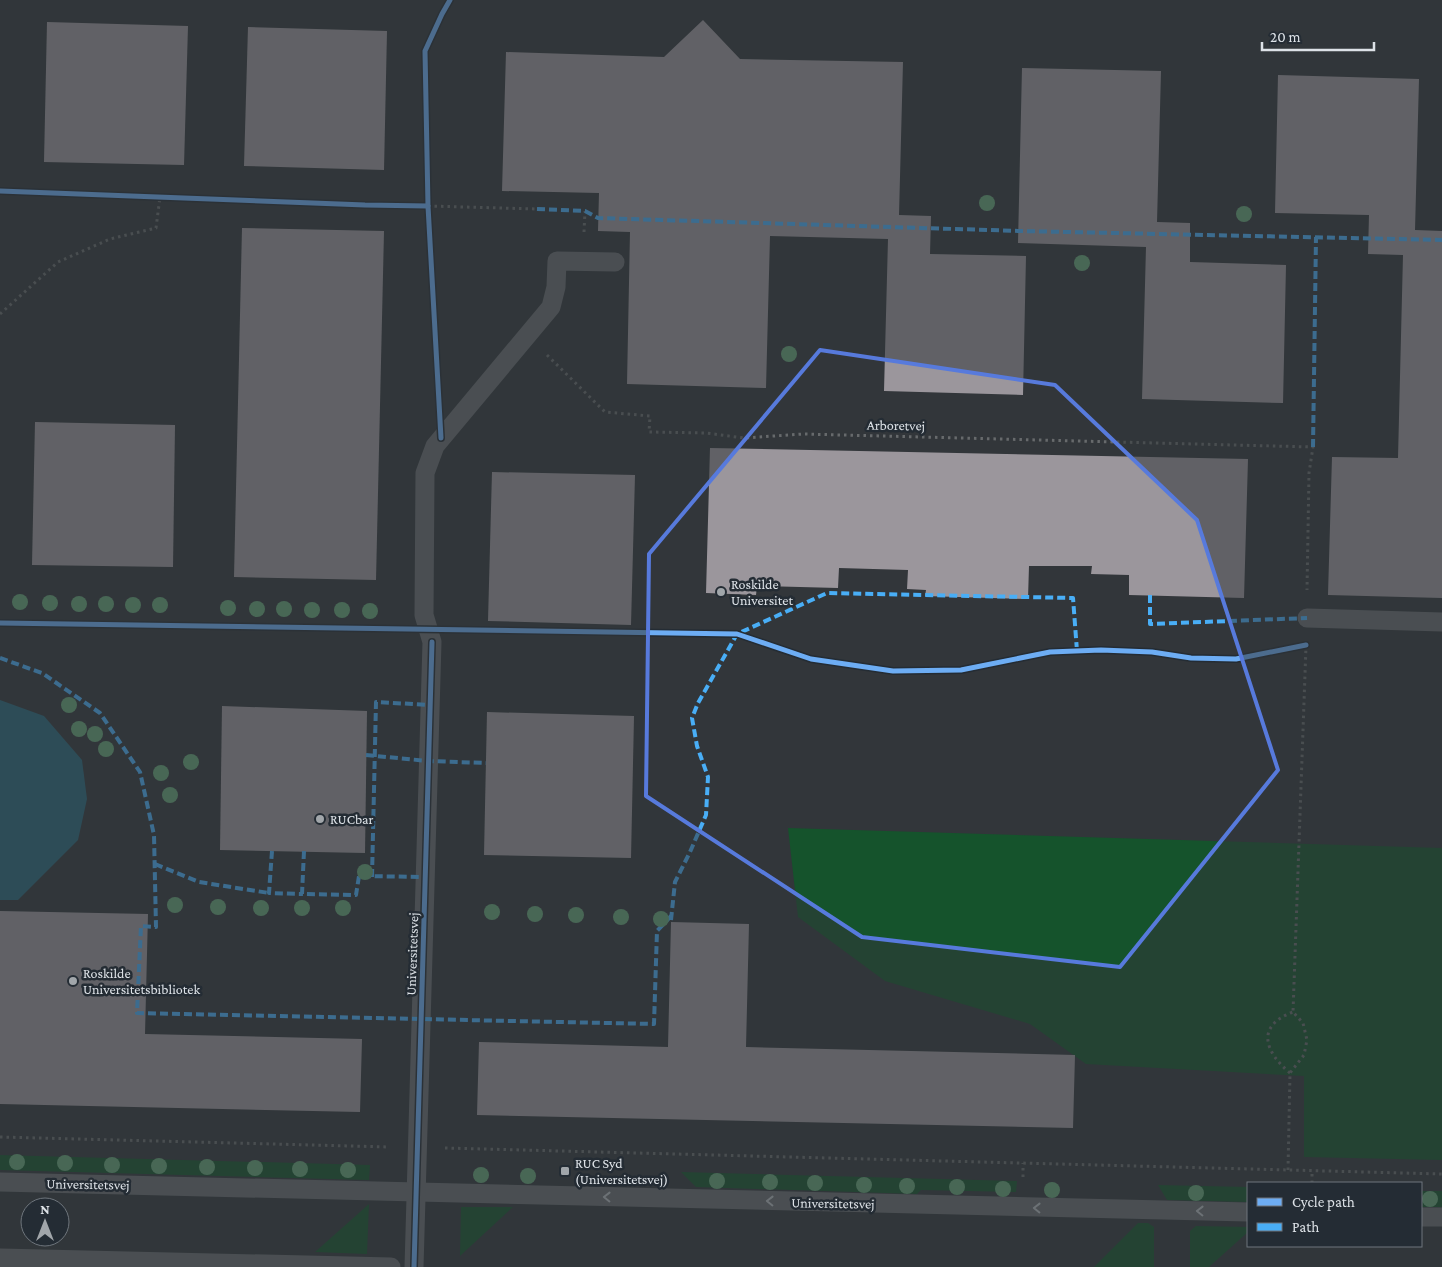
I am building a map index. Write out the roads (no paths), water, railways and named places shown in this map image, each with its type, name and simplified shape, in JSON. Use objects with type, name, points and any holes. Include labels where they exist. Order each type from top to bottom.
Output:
[{"type":"lane","name":"Universitetsvej","points":[[414,1267],[432,642],[424,616],[425,473],[435,446],[551,307],[556,287],[557,261],[615,262]]},
{"type":"lane","points":[[1307,618],[1442,622]]},
{"type":"lane","name":"Universitetsvej","points":[[0,1182],[1247,1212]]},
{"type":"lane","points":[[1422,1217],[1442,1217]]},
{"type":"lane","points":[[0,1258],[391,1267]]},
{"type":"water","points":[[0,700],[44,716],[82,760],[87,799],[78,840],[18,900],[0,900]]},
{"type":"place","name":"Roskilde Universitet","points":[[721,592]]},
{"type":"place","name":"RUCbar","points":[[320,819]]},
{"type":"place","name":"Roskilde Universitetsbibliotek","points":[[73,981]]},
{"type":"place","name":"RUC Syd (Universitetsvej)","points":[[565,1171]]}]
